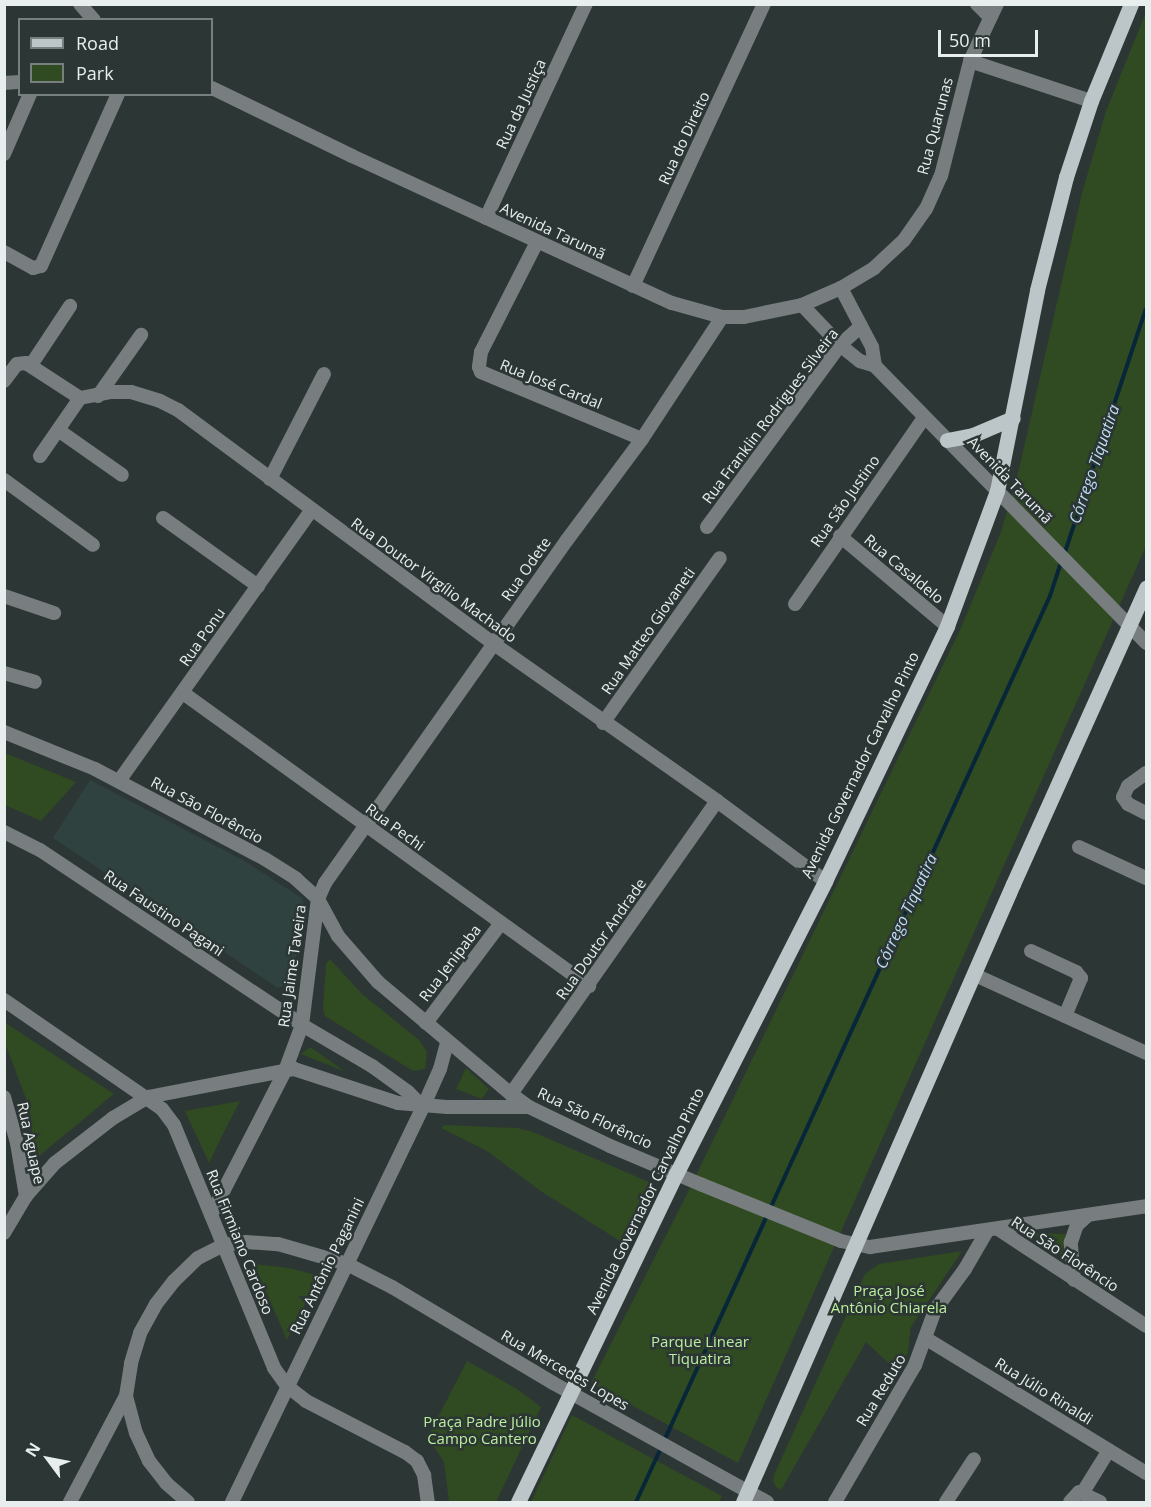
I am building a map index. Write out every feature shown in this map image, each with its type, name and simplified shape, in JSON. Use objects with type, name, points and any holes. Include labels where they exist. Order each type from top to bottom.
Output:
[{"type":"main road","name":"Avenida Governador Carvalho Pinto","points":[[518,1503],[676,1174],[825,881],[947,626],[985,529],[997,491],[1037,290],[1057,207],[1092,101],[1131,4]]},
{"type":"main road","points":[[947,440],[973,435],[1013,417]]},
{"type":"main road","points":[[746,1497],[1146,588]]},
{"type":"street","points":[[80,4],[92,18]]},
{"type":"street","name":"Rua da Justiça","points":[[486,218],[586,4]]},
{"type":"street","name":"Rua do Direito","points":[[633,286],[764,4]]},
{"type":"street","points":[[977,4],[990,17]]},
{"type":"street","name":"Rua Quarunas","points":[[802,305],[841,288],[874,268],[904,240],[926,209],[940,176],[970,61],[998,4]]},
{"type":"street","points":[[970,61],[1092,101]]},
{"type":"street","name":"Avenida Tarumã","points":[[213,88],[537,242],[633,286],[698,312],[722,317],[754,315],[802,305],[840,345],[860,361],[875,366],[1146,643]]},
{"type":"street","points":[[4,154],[29,96]]},
{"type":"street","points":[[4,252],[33,268],[41,266],[116,96]]},
{"type":"street","name":"Rua José Cardal","points":[[537,242],[481,352],[479,367],[481,372],[642,439]]},
{"type":"street","name":"Avenida Tarumã","points":[[841,288],[872,347],[875,366]]},
{"type":"street","points":[[31,365],[70,306]]},
{"type":"street","name":"Rua Odete","points":[[318,899],[333,868],[642,439],[722,317]]},
{"type":"street","name":"Rua Franklin Rodrigues Silveira","points":[[708,527],[840,345],[861,326]]},
{"type":"street","points":[[98,396],[141,334]]},
{"type":"street","points":[[8,376],[22,362],[31,365],[80,398],[40,456]]},
{"type":"street","points":[[270,479],[324,374]]},
{"type":"street","name":"Rua Doutor Virgílio Machado","points":[[80,398],[111,392],[130,392],[160,400],[178,410],[311,511],[603,723],[717,801],[825,881]]},
{"type":"street","name":"Rua São Justino","points":[[795,604],[924,418]]},
{"type":"street","points":[[58,430],[122,475]]},
{"type":"street","points":[[6,485],[93,545]]},
{"type":"street","name":"Rua Ponu","points":[[118,781],[311,511]]},
{"type":"street","points":[[163,518],[258,586]]},
{"type":"street","name":"Rua Casaldelo","points":[[840,536],[947,626]]},
{"type":"street","name":"Rua Matteo Giovaneti","points":[[603,723],[720,558]]},
{"type":"street","points":[[4,596],[54,613]]},
{"type":"street","points":[[4,672],[35,682]]},
{"type":"street","name":"Rua Pechi","points":[[183,693],[364,826],[589,986]]},
{"type":"street","name":"Rua São Florêncio","points":[[4,732],[118,781],[265,859],[295,878],[318,899],[339,936],[358,962],[447,1042],[529,1107],[676,1174],[857,1246],[992,1230],[1146,1326]]},
{"type":"street","points":[[1146,773],[1128,786],[1123,797],[1128,804],[1146,813]]},
{"type":"street","name":"Rua Doutor Andrade","points":[[511,1094],[717,801]]},
{"type":"street","name":"Rua Faustino Pagani","points":[[4,832],[40,850],[302,1025],[372,1066],[423,1107]]},
{"type":"street","points":[[1078,848],[1146,878]]},
{"type":"street","name":"Rua Jaime Taveira","points":[[212,1215],[285,1071],[302,1025],[318,899]]},
{"type":"street","name":"Rua Jenipaba","points":[[426,1023],[501,923]]},
{"type":"street","points":[[1031,951],[1076,972],[1081,978],[1065,1016]]},
{"type":"street","points":[[975,975],[1146,1053]]},
{"type":"street","name":"Rua Firmiano Cardoso","points":[[4,1000],[148,1097],[174,1125],[274,1368],[286,1386],[306,1401],[405,1452],[417,1461],[424,1475],[428,1503]]},
{"type":"street","name":"Rua Antônio Paganini","points":[[232,1503],[286,1386],[423,1107],[440,1069],[447,1042]]},
{"type":"street","points":[[4,1233],[26,1196],[55,1163],[80,1142],[148,1097],[285,1071],[302,1070],[398,1103],[423,1107],[529,1107]]},
{"type":"street","name":"Rua Aguape","points":[[4,1097],[17,1143],[26,1196]]},
{"type":"street","points":[[992,1230],[1146,1206]]},
{"type":"street","points":[[1074,1280],[1071,1242],[1077,1225],[1087,1215]]},
{"type":"street","name":"Rua Reduto","points":[[835,1503],[915,1365],[935,1310],[992,1230]]},
{"type":"street","name":"Rua Mercedes Lopes","points":[[223,1245],[246,1242],[278,1244],[347,1264],[392,1287],[746,1497],[767,1503]]},
{"type":"street","points":[[70,1503],[126,1396],[131,1363],[140,1333],[156,1304],[174,1281],[198,1258],[223,1245]]},
{"type":"street","name":"Rua Júlio Rinaldi","points":[[925,1338],[1146,1473]]},
{"type":"street","points":[[126,1396],[136,1432],[149,1461],[166,1483],[188,1503]]},
{"type":"street","points":[[1100,1503],[1076,1497],[1109,1450]]},
{"type":"street","points":[[946,1503],[974,1458]]},
{"type":"shaded area","points":[[90,780],[241,859],[302,898],[307,912],[290,982],[278,988],[53,838]]},
{"type":"green space","name":"Parque Linear Tiquatira","points":[[1146,12],[1146,546],[738,1463],[591,1383],[687,1194],[960,630],[1001,532],[1019,469],[1082,193],[1106,111]]},
{"type":"green space","points":[[5,753],[76,782],[41,821],[5,805]]},
{"type":"green space","points":[[330,959],[362,994],[419,1040],[427,1052],[425,1069],[413,1071],[325,1016],[323,1008],[326,964]]},
{"type":"green space","points":[[4,1022],[114,1094],[39,1156],[35,1149],[28,1104],[5,1043]]},
{"type":"green space","points":[[310,1047],[313,1049],[346,1072],[301,1054]]},
{"type":"green space","points":[[466,1068],[489,1089],[482,1099],[456,1089]]},
{"type":"green space","points":[[240,1101],[223,1134],[209,1163],[185,1111]]},
{"type":"green space","points":[[444,1125],[518,1128],[533,1132],[649,1182],[648,1187],[620,1241],[542,1192],[487,1151],[441,1128]]},
{"type":"green space","points":[[1036,1233],[1066,1234],[1062,1256],[1035,1237]]},
{"type":"green space","name":"Praça José Antônio Chiarela","points":[[962,1251],[911,1327],[908,1353],[899,1373],[866,1342],[781,1490],[776,1487],[773,1481],[774,1475],[865,1274],[879,1264]]},
{"type":"green space","points":[[254,1264],[290,1268],[319,1276],[287,1340]]},
{"type":"green space","name":"Praça Padre Júlio Campo Cantero","points":[[467,1361],[517,1389],[541,1407],[496,1502],[449,1502],[444,1462],[435,1448],[426,1440]]},
{"type":"green space","points":[[572,1415],[722,1496],[719,1502],[531,1502]]},
{"type":"waterway","name":"Córrego Tiquatira","points":[[1064,555],[1146,309]]},
{"type":"waterway","name":"Córrego Tiquatira","points":[[664,1441],[1050,596],[1061,562]]},
{"type":"waterway","name":"Córrego Tiquatira","points":[[636,1502],[661,1448]]}]
